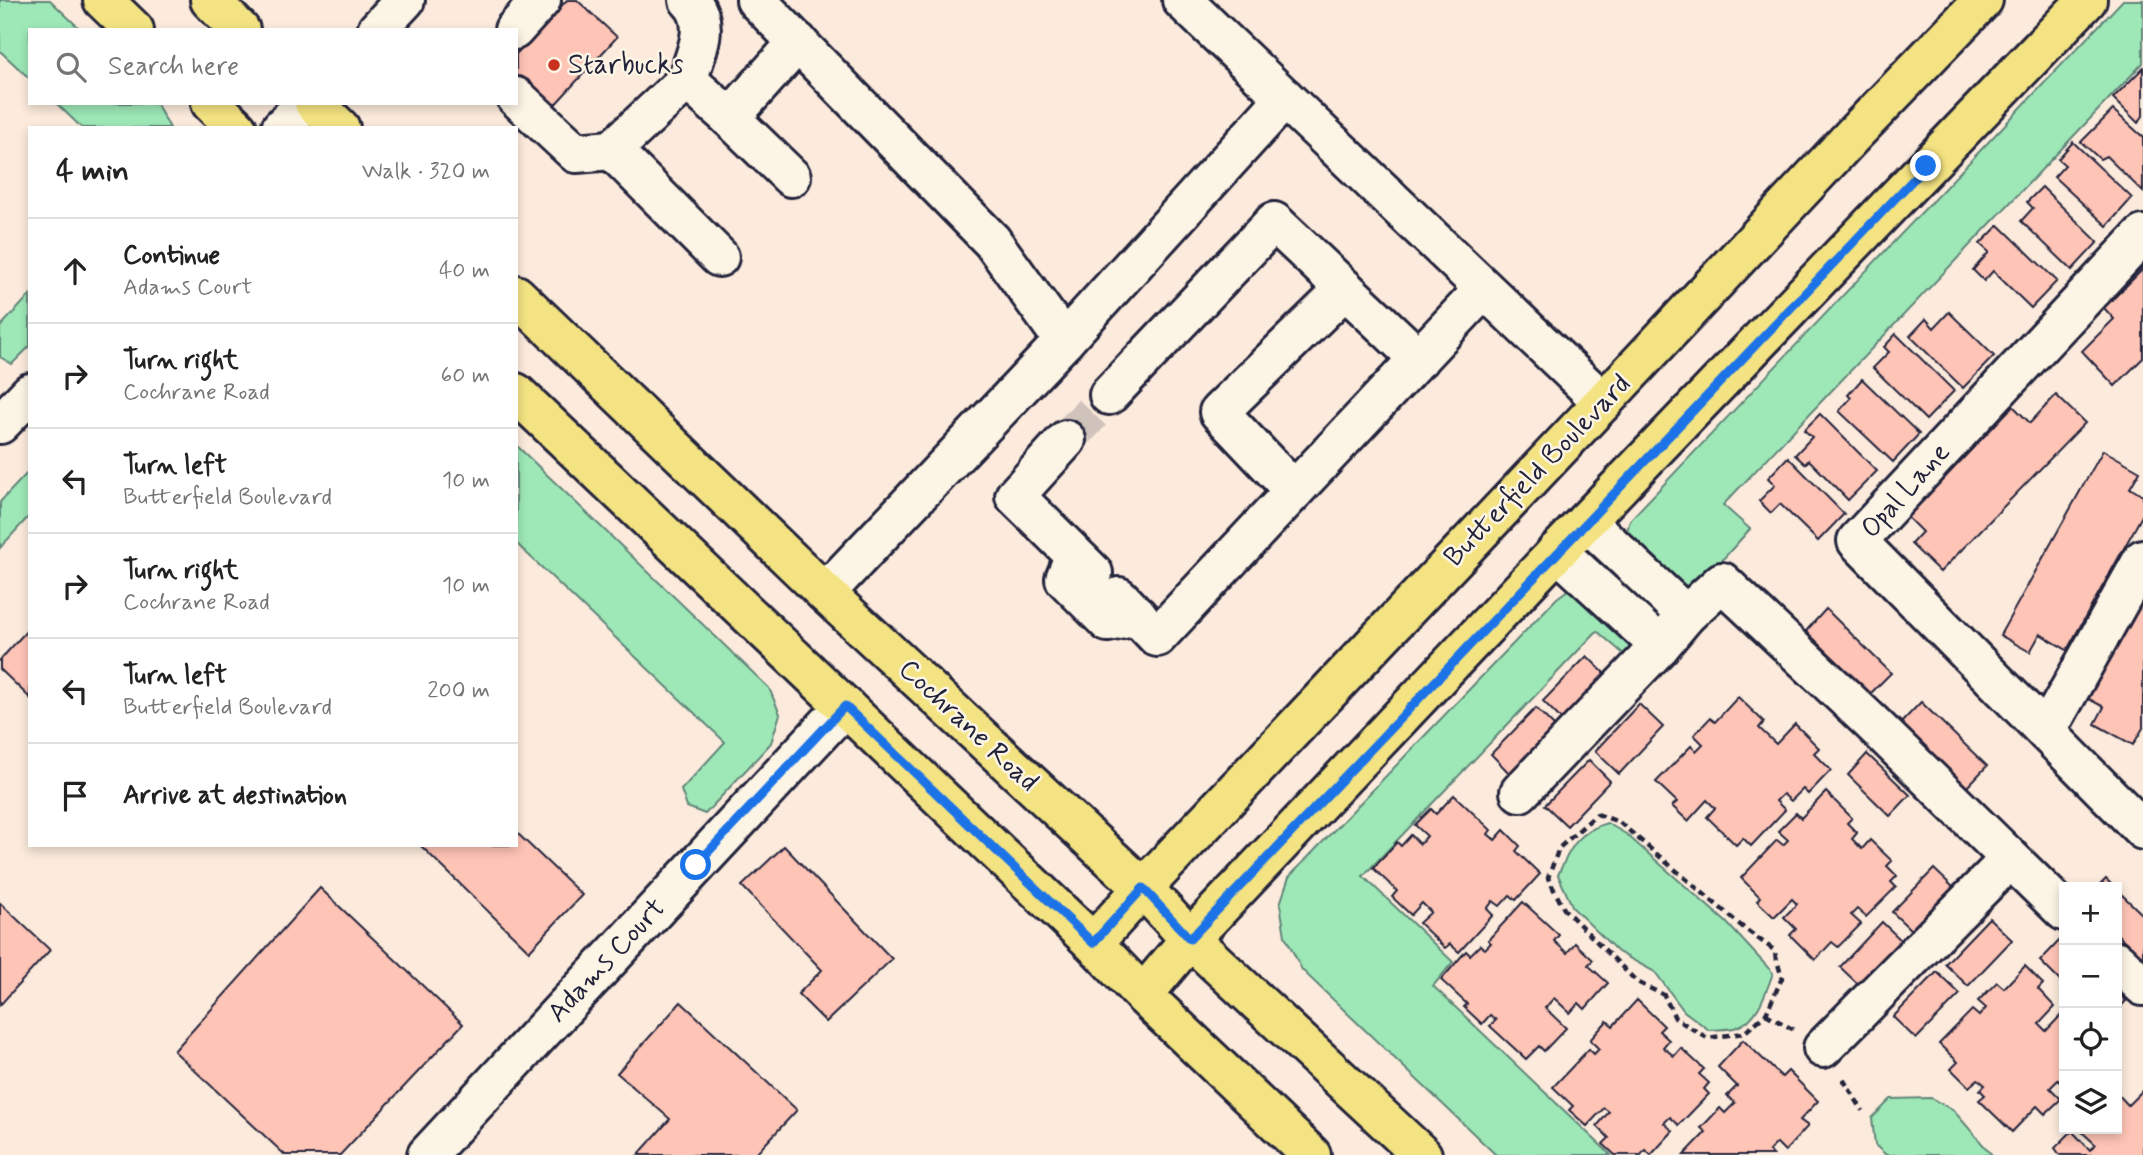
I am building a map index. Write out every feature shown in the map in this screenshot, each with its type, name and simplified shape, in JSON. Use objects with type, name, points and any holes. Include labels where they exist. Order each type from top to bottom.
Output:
[{"type":"main road","points":[[103,0],[132,28]]},
{"type":"main road","points":[[210,0],[238,28]]},
{"type":"main road","name":"Butterfield Boulevard","points":[[1093,943],[1983,0]]},
{"type":"main road","points":[[1143,995],[1190,939],[1557,551],[2087,0]]},
{"type":"main road","points":[[213,105],[235,126]]},
{"type":"main road","points":[[316,105],[338,126]]},
{"type":"main road","name":"Cochrane Road","points":[[518,297],[825,593],[1143,888],[1190,939],[1422,1155]]},
{"type":"main road","points":[[518,395],[1093,943],[1143,995],[1311,1155]]},
{"type":"street","points":[[379,28],[405,0]]},
{"type":"street","points":[[516,28],[541,0]]},
{"type":"street","points":[[518,99],[576,153],[612,150],[687,80],[702,35],[698,9],[689,0]]},
{"type":"street","points":[[755,0],[992,241],[1064,341]]},
{"type":"street","points":[[1182,0],[1604,402]]},
{"type":"street","points":[[730,118],[798,42]]},
{"type":"street","points":[[687,80],[791,177]]},
{"type":"street","points":[[825,593],[1064,341],[1285,98]]},
{"type":"street","points":[[283,126],[304,105]]},
{"type":"street","points":[[612,150],[719,257]]},
{"type":"street","points":[[1109,396],[1273,222],[1419,359]]},
{"type":"street","name":"Opal Lane","points":[[2143,236],[1857,541],[2143,830]]},
{"type":"street","points":[[1294,491],[1219,412],[1345,289]]},
{"type":"street","points":[[1066,440],[1015,496],[1157,637],[1485,289]]},
{"type":"street","points":[[0,424],[28,395]]},
{"type":"street","points":[[1586,521],[1686,615]]},
{"type":"street","points":[[1557,551],[1660,646]]},
{"type":"street","points":[[2046,732],[2143,559]]},
{"type":"street","points":[[1520,792],[1660,646],[1686,615],[1721,582],[1871,722],[2059,906]]},
{"type":"street","name":"Adams Court","points":[[427,1155],[845,706]]},
{"type":"street","points":[[1824,1048],[2010,859]]},
{"type":"street","points":[[2122,966],[2143,986]]},
{"type":"path","points":[[1597,814],[1619,821],[1745,929],[1774,950],[1782,978],[1766,1014],[1744,1033],[1707,1038],[1675,1018],[1664,995],[1637,982],[1564,909],[1548,878],[1559,848],[1597,814]]},
{"type":"green space","points":[[0,0],[50,0],[79,28],[28,28],[28,77],[0,51]]},
{"type":"green space","points":[[2123,0],[2143,0],[2143,63],[1723,505],[1750,529],[1697,588],[1688,593],[1626,535],[1630,520]]},
{"type":"green space","points":[[58,105],[157,105],[169,126],[80,126]]},
{"type":"green space","points":[[28,297],[28,348],[12,364],[0,357],[0,327]]},
{"type":"green space","points":[[518,447],[769,688],[780,714],[771,743],[705,814],[687,807],[681,790],[725,742],[518,545]]},
{"type":"green space","points":[[28,472],[28,517],[0,548],[0,502]]},
{"type":"green space","points":[[1569,589],[1585,594],[1636,648],[1627,657],[1597,631],[1363,876],[1453,962],[1433,986],[1611,1155],[1496,1155],[1302,970],[1285,936],[1280,904],[1289,877],[1557,598]]},
{"type":"green space","points":[[1607,823],[1626,834],[1726,922],[1773,973],[1756,1012],[1744,1023],[1731,1029],[1709,1030],[1684,1011],[1655,972],[1618,952],[1573,908],[1558,875],[1566,857],[1582,836]]},
{"type":"green space","points":[[1931,1098],[1954,1111],[1992,1155],[1886,1155],[1875,1145],[1872,1118],[1891,1099]]},
{"type":"building","name":"Starbucks","points":[[567,0],[577,0],[617,37],[551,109],[518,78],[518,52]]},
{"type":"building","points":[[2143,68],[2143,116],[2138,123],[2113,98]]},
{"type":"building","points":[[2113,110],[2143,137],[2143,192],[2106,156],[2100,159],[2081,142]]},
{"type":"building","points":[[2073,142],[2132,198],[2107,226],[2054,177],[2065,165],[2058,159]]},
{"type":"building","points":[[2042,187],[2098,242],[2072,270],[2021,221],[2033,208],[2027,202]]},
{"type":"building","points":[[1999,225],[2057,281],[2031,308],[1993,271],[1984,281],[1973,270],[1989,252],[1980,244]]},
{"type":"building","points":[[2143,269],[2143,358],[2115,386],[2082,351],[2114,319],[2104,308]]},
{"type":"building","points":[[1949,312],[1994,356],[1963,388],[1910,336],[1926,319],[1934,328]]},
{"type":"building","points":[[1896,334],[1954,391],[1926,420],[1873,368],[1889,352],[1884,347]]},
{"type":"building","points":[[1862,379],[1919,434],[1893,462],[1839,411],[1851,398],[1848,395]]},
{"type":"building","points":[[2056,395],[2085,423],[1940,572],[1911,544],[1922,532],[1907,517],[2013,406],[2030,423]]},
{"type":"building","points":[[1820,414],[1877,471],[1848,500],[1809,460],[1805,464],[1795,455],[1812,437],[1804,430]]},
{"type":"building","points":[[2103,450],[2140,471],[2130,488],[2143,496],[2143,514],[2067,650],[2040,634],[2030,652],[2000,635]]},
{"type":"building","points":[[1788,457],[1844,514],[1818,541],[1780,504],[1771,513],[1759,501],[1775,485],[1768,478]]},
{"type":"building","points":[[2143,598],[2143,728],[2133,745],[2095,724],[2104,707],[2087,698]]},
{"type":"building","points":[[1826,609],[1891,673],[1870,694],[1806,631]]},
{"type":"building","points":[[28,629],[28,696],[0,669],[0,660]]},
{"type":"building","points":[[1587,656],[1609,678],[1565,723],[1543,701]]},
{"type":"building","points":[[1738,697],[1764,722],[1759,728],[1776,744],[1795,724],[1819,748],[1814,753],[1831,770],[1808,794],[1803,789],[1791,801],[1783,794],[1776,801],[1785,810],[1751,846],[1743,838],[1736,845],[1707,817],[1715,808],[1707,800],[1688,821],[1672,806],[1677,802],[1656,782],[1691,746],[1696,751],[1703,744],[1694,735],[1710,718],[1715,722]]},
{"type":"building","points":[[1921,702],[1987,766],[1966,788],[1900,724]]},
{"type":"building","points":[[1639,704],[1663,727],[1619,774],[1595,751]]},
{"type":"building","points":[[1536,708],[1557,729],[1511,775],[1491,754]]},
{"type":"building","points":[[1867,754],[1910,795],[1890,816],[1848,775]]},
{"type":"building","points":[[1589,760],[1610,781],[1567,826],[1545,805]]},
{"type":"building","points":[[1826,792],[1852,818],[1847,823],[1857,833],[1852,839],[1862,849],[1870,840],[1892,861],[1887,866],[1897,876],[1891,882],[1896,887],[1866,917],[1857,909],[1851,915],[1861,924],[1838,947],[1832,942],[1815,960],[1790,935],[1796,929],[1784,917],[1797,904],[1792,899],[1774,917],[1757,901],[1760,897],[1741,878],[1777,840],[1783,845],[1788,840],[1778,831],[1796,813],[1801,818]]},
{"type":"building","points":[[1454,795],[1491,830],[1488,834],[1495,840],[1504,830],[1520,846],[1516,851],[1540,874],[1516,900],[1510,895],[1500,906],[1493,901],[1487,909],[1493,915],[1459,952],[1450,944],[1445,948],[1419,923],[1431,912],[1422,903],[1411,915],[1392,897],[1397,891],[1373,868],[1397,842],[1401,846],[1411,835],[1420,844],[1427,836],[1415,825],[1431,809],[1436,814]]},
{"type":"building","points":[[518,834],[582,895],[529,951],[422,847],[518,847]]},
{"type":"building","points":[[784,846],[892,959],[826,1022],[798,994],[822,970],[742,886]]},
{"type":"building","points":[[1934,869],[1955,889],[1913,932],[1892,912]]},
{"type":"building","points":[[320,888],[463,1024],[340,1155],[285,1155],[174,1051]]},
{"type":"building","points":[[2122,895],[2143,915],[2143,958],[2122,939]]},
{"type":"building","points":[[1523,902],[1559,935],[1554,941],[1567,953],[1575,943],[1593,960],[1588,965],[1608,983],[1585,1009],[1579,1003],[1570,1013],[1554,998],[1545,1008],[1566,1028],[1544,1051],[1539,1046],[1526,1059],[1490,1026],[1496,1020],[1490,1015],[1482,1024],[1464,1007],[1467,1004],[1441,980],[1466,951],[1470,955],[1480,945],[1485,949],[1491,943],[1488,940]]},
{"type":"building","points":[[0,903],[50,950],[0,1005]]},
{"type":"building","points":[[1989,918],[2012,940],[1968,986],[1945,964]]},
{"type":"building","points":[[1882,922],[1904,943],[1862,988],[1840,967]]},
{"type":"building","points":[[2059,941],[2059,980],[2040,961]]},
{"type":"building","points":[[2025,966],[2043,984],[2038,989],[2055,1007],[2039,1024],[2046,1031],[2059,1017],[2059,1081],[2050,1088],[2059,1097],[2059,1101],[2045,1114],[2037,1106],[2012,1132],[1979,1100],[1985,1095],[1980,1090],[1985,1085],[1978,1079],[1969,1087],[1951,1069],[1958,1062],[1939,1044],[1972,1010],[1979,1016],[1986,1008],[1978,1001],[1997,982],[2004,988]]},
{"type":"building","points":[[1937,972],[1960,994],[1916,1039],[1893,1017]]},
{"type":"building","points":[[1637,1000],[1664,1026],[1659,1031],[1669,1040],[1663,1047],[1674,1056],[1681,1048],[1704,1069],[1699,1074],[1709,1083],[1704,1089],[1709,1094],[1679,1125],[1670,1117],[1664,1123],[1673,1131],[1651,1155],[1645,1150],[1641,1155],[1615,1155],[1603,1144],[1609,1138],[1597,1126],[1609,1112],[1604,1108],[1587,1126],[1569,1110],[1573,1106],[1553,1087],[1589,1049],[1594,1054],[1599,1049],[1590,1040],[1607,1021],[1613,1026]]},
{"type":"building","points":[[681,1002],[797,1110],[755,1155],[638,1155],[670,1119],[617,1073]]},
{"type":"building","points":[[1743,1040],[1782,1077],[1788,1071],[1818,1101],[1800,1120],[1808,1126],[1785,1151],[1777,1143],[1769,1151],[1773,1155],[1684,1155],[1706,1132],[1701,1128],[1720,1108],[1725,1113],[1735,1103],[1727,1096],[1737,1086],[1718,1067]]},
{"type":"building","points":[[2143,1090],[2143,1155],[2060,1155],[2055,1148],[2069,1134],[2075,1134],[2090,1150],[2095,1144],[2084,1134],[2122,1134],[2122,1098],[2128,1105]]},
{"type":"tunnel","points":[[1066,440],[1109,395]]},
{"type":"place","name":"Starbucks","points":[[554,65]]},
{"type":"route","points":[[696,865],[845,706],[1093,943],[1143,888],[1190,939],[1926,166]]}]
